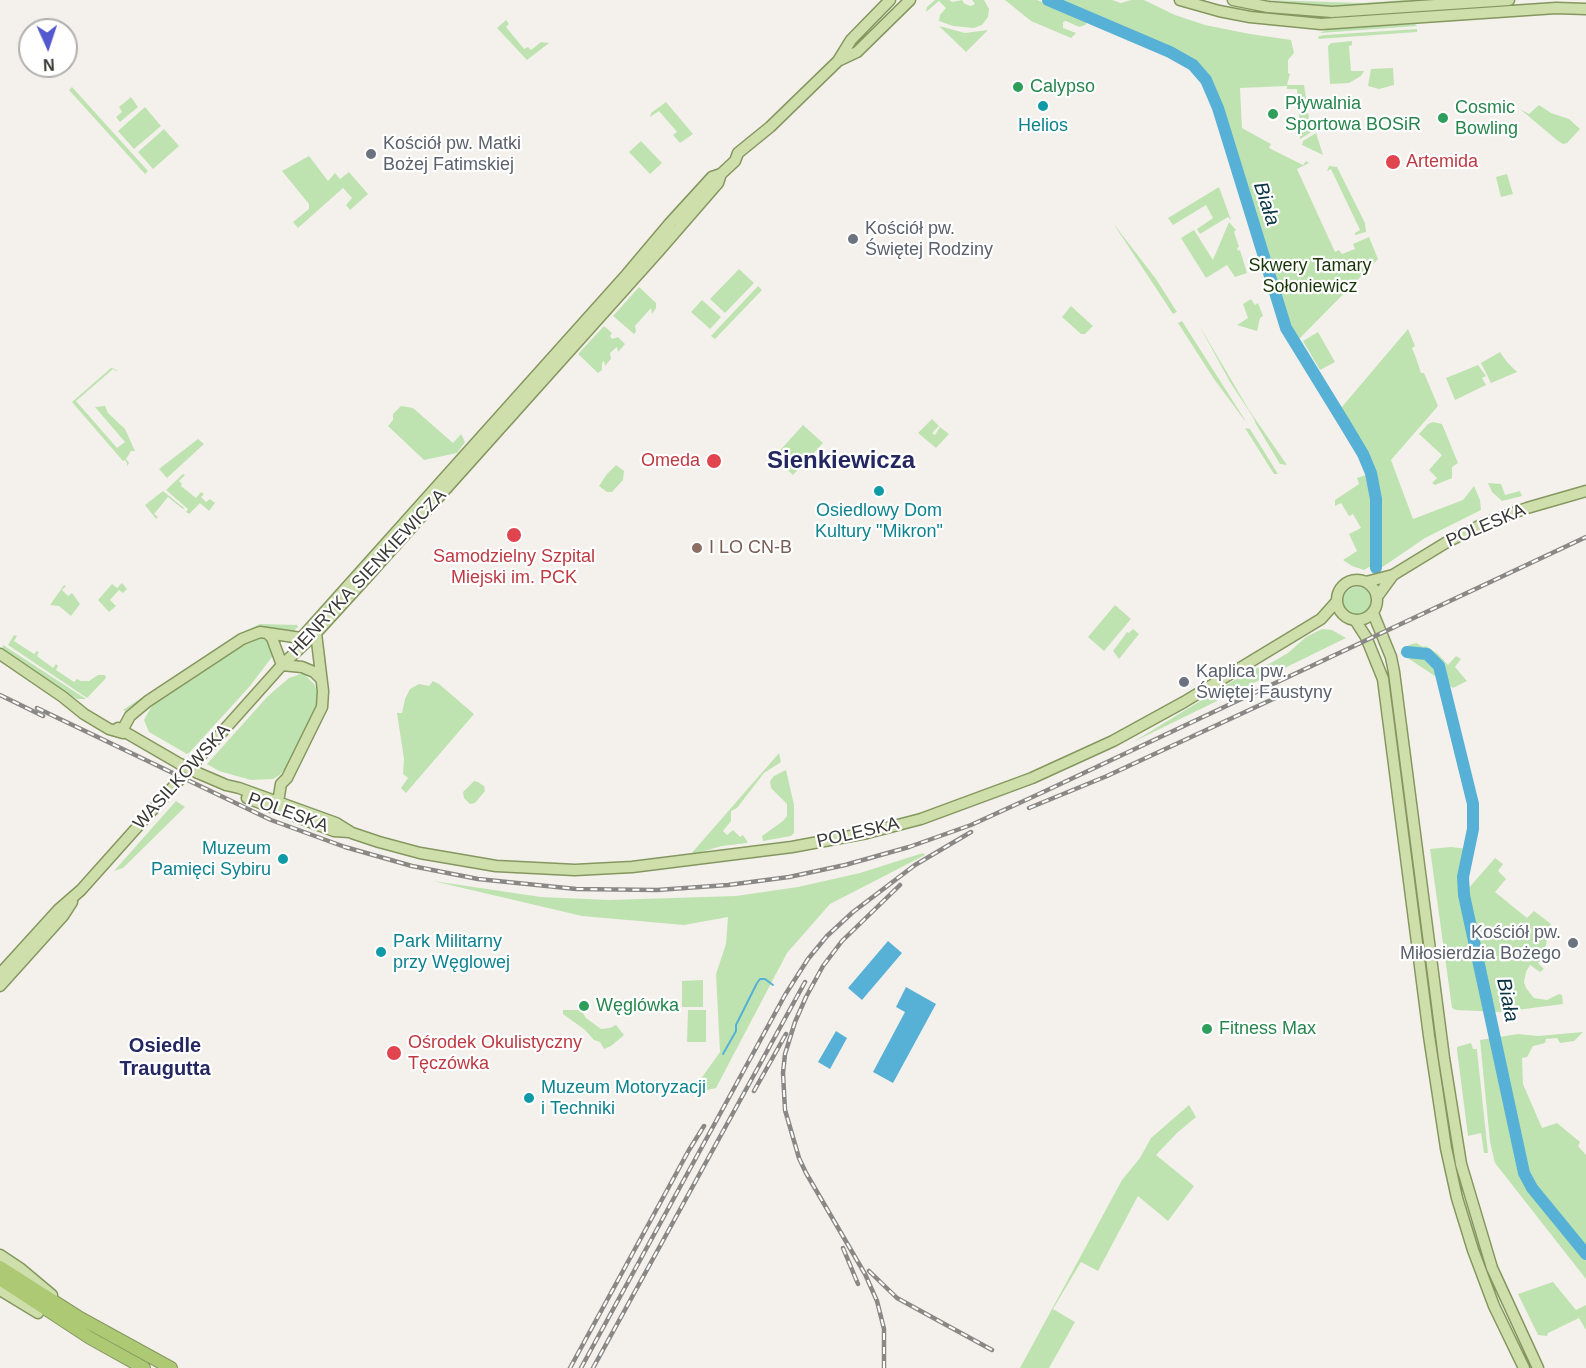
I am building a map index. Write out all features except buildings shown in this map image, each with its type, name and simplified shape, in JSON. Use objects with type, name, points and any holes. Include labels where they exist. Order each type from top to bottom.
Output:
[{"type":"highway","points":[[0,1268],[80,1318],[171,1368]]},
{"type":"highway","points":[[0,1279],[90,1338]]},
{"type":"highway","points":[[52,1295],[80,1318]]},
{"type":"highway","points":[[38,1313],[144,1368]]},
{"type":"main road","name":"HENRYKA SIENKIEWICZA","points":[[282,665],[301,638],[417,514],[630,277],[684,208],[712,177],[721,174],[735,161],[738,153],[753,142],[838,61],[851,40],[890,0]]},
{"type":"main road","points":[[898,0],[898,12]]},
{"type":"main road","name":"HENRYKA SIENKIEWICZA","points":[[838,61],[857,52],[910,0]]},
{"type":"main road","points":[[1180,0],[1224,13],[1321,24],[1556,8],[1586,9]]},
{"type":"main road","points":[[1233,0],[1268,7],[1332,12],[1509,0]]},
{"type":"main road","name":"POLESKA","points":[[1366,582],[1393,575],[1447,542],[1485,523],[1586,491]]},
{"type":"main road","name":"HENRYKA SIENKIEWICZA","points":[[282,665],[316,633],[417,514]]},
{"type":"main road","name":"POLESKA","points":[[1377,597],[1393,575]]},
{"type":"main road","points":[[1350,619],[1368,618],[1376,609],[1375,591],[1366,582],[1355,580],[1344,585],[1337,601],[1339,610],[1366,637],[1383,679],[1438,1102],[1446,1148],[1467,1233],[1494,1306],[1524,1368]]},
{"type":"main road","name":"POLESKA","points":[[0,654],[63,697],[113,724],[123,733],[180,764],[226,785],[238,795],[276,806],[334,831],[352,833],[420,853],[478,863],[536,869],[575,870],[684,862],[792,847],[921,819],[1032,778],[1113,741],[1194,696],[1321,619],[1337,601]]},
{"type":"main road","points":[[1372,613],[1391,657],[1394,672],[1461,1164],[1485,1247],[1504,1296],[1538,1368]]},
{"type":"main road","name":"POLESKA","points":[[1321,619],[1350,619]]},
{"type":"main road","points":[[276,806],[281,784],[287,778],[322,707],[323,691],[316,633]]},
{"type":"main road","points":[[123,733],[130,716],[160,692],[242,639],[252,634],[301,638]]},
{"type":"main road","points":[[268,634],[272,638],[282,665],[314,672],[320,678]]},
{"type":"main road","name":"WASILKOWSKA","points":[[0,986],[81,890],[282,665]]},
{"type":"main road","name":"WASILKOWSKA","points":[[0,974],[61,913]]},
{"type":"main road","points":[[1418,952],[1425,957],[1431,952]]},
{"type":"main road","points":[[1438,1102],[1443,1098],[1451,1102]]},
{"type":"main road","points":[[0,1254],[52,1295]]},
{"type":"main road","points":[[0,1290],[38,1313]]},
{"type":"green space","points":[[935,0],[952,2],[962,0],[971,6],[975,4],[972,0],[984,0],[989,9],[988,17],[982,25],[974,28],[953,26],[939,21],[940,15],[946,8],[939,1],[926,12],[927,7]]},
{"type":"green space","points":[[1005,0],[1037,0],[1089,19],[1085,25],[1079,27],[1066,21],[1063,22],[1063,28],[1076,33],[1071,38],[1031,21]]},
{"type":"green space","name":"Skwery Tamary Sołoniewicz","points":[[1052,0],[1112,0],[1121,3],[1144,0],[1175,15],[1205,25],[1291,40],[1294,53],[1288,60],[1288,73],[1290,74],[1287,85],[1304,85],[1307,104],[1298,103],[1297,89],[1287,89],[1287,86],[1240,88],[1242,128],[1271,144],[1269,148],[1303,165],[1306,161],[1309,163],[1297,169],[1335,252],[1339,250],[1342,254],[1355,249],[1353,244],[1369,237],[1378,259],[1297,341],[1257,235],[1218,108],[1206,80],[1193,65],[1170,52]]},
{"type":"green space","points":[[1268,0],[1363,3],[1458,0],[1331,7]]},
{"type":"green space","points":[[506,20],[509,24],[506,27],[524,49],[528,47],[531,50],[541,42],[549,43],[527,60],[497,28]]},
{"type":"green space","points":[[1415,24],[1417,26],[1320,33],[1328,29]]},
{"type":"green space","points":[[939,26],[965,33],[988,30],[966,52]]},
{"type":"green space","points":[[1417,29],[1417,32],[1318,39],[1319,36],[1325,35]]},
{"type":"green space","points":[[1352,41],[1352,45],[1349,46],[1351,71],[1364,71],[1361,76],[1349,83],[1330,84],[1328,46],[1331,43]]},
{"type":"green space","points":[[1393,68],[1394,85],[1379,89],[1368,86],[1371,69]]},
{"type":"green space","points":[[72,87],[148,171],[145,174],[69,90]]},
{"type":"green space","points":[[131,97],[138,107],[120,122],[116,117],[122,112],[119,107]]},
{"type":"green space","points":[[666,102],[693,134],[680,143],[673,135],[677,132],[659,111],[650,117],[651,113]]},
{"type":"green space","points":[[1539,105],[1551,113],[1569,119],[1580,129],[1567,143],[1563,144],[1520,109],[1529,114]]},
{"type":"green space","points":[[145,107],[161,126],[134,149],[118,131]]},
{"type":"green space","points":[[1299,113],[1308,113],[1310,123],[1312,122],[1315,130],[1300,139]]},
{"type":"green space","points":[[164,129],[179,146],[153,169],[138,152]]},
{"type":"green space","points":[[1316,133],[1323,155],[1302,145],[1303,141]]},
{"type":"green space","points":[[641,141],[662,163],[650,174],[629,152]]},
{"type":"green space","points":[[309,156],[328,181],[335,173],[340,179],[349,172],[368,194],[350,210],[346,205],[352,198],[343,188],[298,228],[293,222],[309,209],[309,204],[282,171]]},
{"type":"green space","points":[[1329,166],[1337,167],[1365,223],[1366,232],[1355,235],[1360,230],[1331,169],[1327,171]]},
{"type":"green space","points":[[1507,174],[1513,194],[1501,197],[1496,177]]},
{"type":"green space","points":[[1219,187],[1231,220],[1228,217],[1200,234],[1197,229],[1213,218],[1206,205],[1173,225],[1168,218]]},
{"type":"green space","points":[[1229,222],[1236,230],[1234,232],[1239,247],[1237,248],[1238,251],[1240,250],[1247,273],[1235,277],[1227,265],[1206,278],[1181,238],[1194,230],[1213,260]]},
{"type":"green space","points":[[1113,223],[1156,279],[1177,312],[1173,314]]},
{"type":"green space","points":[[739,269],[754,283],[725,313],[710,299]]},
{"type":"green space","points":[[758,286],[762,290],[715,339],[711,336]]},
{"type":"green space","points":[[639,287],[656,303],[656,308],[652,314],[651,308],[635,326],[634,334],[613,316]]},
{"type":"green space","points":[[1251,299],[1255,305],[1258,303],[1263,316],[1260,318],[1257,331],[1237,325],[1248,318],[1243,304]]},
{"type":"green space","points":[[702,300],[721,317],[710,329],[691,312]]},
{"type":"green space","points":[[1071,306],[1093,326],[1085,334],[1081,334],[1062,317]]},
{"type":"green space","points":[[1182,321],[1245,421],[1214,379],[1178,323]]},
{"type":"green space","points":[[1199,325],[1249,410],[1287,465],[1280,464],[1230,382]]},
{"type":"green space","points":[[604,326],[612,333],[610,336],[612,339],[618,337],[625,344],[618,352],[617,347],[610,353],[611,359],[605,366],[604,361],[602,363],[602,370],[598,373],[578,354]]},
{"type":"green space","points":[[1408,329],[1415,346],[1412,348],[1421,373],[1424,373],[1438,406],[1391,460],[1413,519],[1463,500],[1474,486],[1480,500],[1481,510],[1425,538],[1384,566],[1369,567],[1364,570],[1343,560],[1357,551],[1349,534],[1361,528],[1353,514],[1349,516],[1341,503],[1335,506],[1335,500],[1359,484],[1357,478],[1371,473],[1363,453],[1345,423],[1341,408]]},
{"type":"green space","points":[[1318,332],[1335,362],[1320,370],[1303,341]]},
{"type":"green space","points":[[1500,352],[1517,372],[1491,383],[1481,363]]},
{"type":"green space","points":[[1478,365],[1486,376],[1482,378],[1486,385],[1455,400],[1446,378]]},
{"type":"green space","points":[[111,368],[115,369],[118,372],[113,369],[76,401],[117,448],[125,442],[95,407],[105,406],[108,413],[125,429],[135,451],[131,451],[126,459],[129,463],[127,466],[125,460],[123,461],[72,402]]},
{"type":"green space","points":[[401,406],[413,408],[453,443],[461,434],[465,442],[457,453],[424,460],[388,426],[393,420],[393,414]]},
{"type":"green space","points":[[932,419],[939,426],[932,433],[935,435],[940,427],[949,434],[936,448],[918,433]]},
{"type":"green space","points":[[1433,422],[1442,424],[1458,463],[1452,467],[1452,478],[1435,485],[1432,483],[1437,478],[1429,470],[1442,455],[1419,434]]},
{"type":"green space","points":[[803,425],[823,443],[793,475],[774,457]]},
{"type":"green space","points":[[1245,428],[1250,429],[1278,474],[1274,474]]},
{"type":"green space","points":[[198,439],[204,444],[167,478],[159,469]]},
{"type":"green space","points":[[616,465],[624,471],[623,480],[612,492],[607,492],[599,486]]},
{"type":"green space","points":[[183,474],[185,475],[179,481],[181,486],[196,498],[201,492],[204,494],[201,497],[206,502],[210,499],[215,503],[209,511],[200,503],[189,514],[186,512],[188,509],[166,490]]},
{"type":"green space","points":[[1488,483],[1501,484],[1505,495],[1520,491],[1522,496],[1502,501],[1492,492]]},
{"type":"green space","points":[[163,491],[184,508],[168,497],[154,514],[158,517],[156,519],[145,505]]},
{"type":"green space","points":[[122,583],[127,589],[123,593],[119,590],[110,600],[116,606],[109,612],[98,600],[112,584],[117,588]]},
{"type":"green space","points":[[64,585],[66,586],[62,590],[68,596],[72,593],[80,604],[71,616],[59,606],[50,605]]},
{"type":"green space","points":[[1357,587],[1367,591],[1371,601],[1367,611],[1357,615],[1347,611],[1343,601],[1347,591]]},
{"type":"green space","points":[[1115,605],[1131,619],[1104,651],[1088,637]]},
{"type":"green space","points":[[260,624],[297,625],[298,627],[291,633],[265,627],[249,630],[125,711],[123,710],[238,634]]},
{"type":"green space","points":[[1133,629],[1139,634],[1119,659],[1113,651],[1127,632]]},
{"type":"green space","points":[[1322,629],[1332,630],[1346,638],[1133,742],[1251,670],[1269,664],[1288,653],[1306,637]]},
{"type":"green space","points":[[14,635],[17,636],[14,641],[34,654],[39,652],[37,656],[53,668],[56,664],[58,666],[56,670],[74,682],[77,679],[89,681],[98,675],[105,675],[106,678],[87,698],[8,645]]},
{"type":"green space","points":[[260,637],[271,644],[272,657],[250,686],[189,753],[187,754],[149,732],[144,720],[153,704],[246,640]]},
{"type":"green space","points":[[1416,643],[1438,654],[1448,665],[1456,656],[1461,659],[1455,667],[1467,681],[1453,688],[1400,653],[1409,645]]},
{"type":"green space","points":[[3,645],[86,699],[77,699],[2,650]]},
{"type":"green space","points":[[303,673],[314,684],[318,693],[317,701],[314,714],[288,765],[280,775],[273,779],[251,780],[219,771],[207,764],[268,696],[289,678]]},
{"type":"green space","points":[[1387,675],[1391,675],[1425,953],[1421,935]]},
{"type":"green space","points":[[433,681],[474,714],[406,793],[401,788],[408,778],[403,774],[404,759],[397,713],[402,713],[410,689],[419,684],[429,686]]},
{"type":"green space","points":[[779,753],[781,762],[764,773],[737,808],[731,811],[731,821],[723,831],[727,835],[733,830],[740,837],[743,835],[747,843],[722,846],[690,855]]},
{"type":"green space","points":[[786,770],[794,805],[794,833],[791,836],[763,841],[762,836],[787,816],[787,804],[771,788],[770,781],[774,776]]},
{"type":"green space","points":[[474,781],[484,786],[485,791],[475,803],[470,804],[464,798],[463,792]]},
{"type":"green space","points":[[176,801],[185,807],[123,868],[114,871]]},
{"type":"green space","points":[[1451,847],[1468,849],[1463,877],[1464,889],[1467,890],[1495,858],[1503,864],[1498,871],[1506,879],[1495,892],[1527,918],[1534,911],[1551,924],[1545,949],[1547,957],[1538,963],[1544,969],[1540,972],[1530,965],[1524,982],[1534,998],[1547,1000],[1559,994],[1562,995],[1563,1004],[1501,1012],[1452,1008],[1430,849]]},
{"type":"green space","points":[[923,853],[925,855],[830,904],[787,953],[716,1088],[690,1094],[720,1052],[716,974],[726,944],[728,917],[684,925],[582,916],[433,881],[541,897],[609,900],[736,896],[798,887],[860,873]]},
{"type":"green space","points":[[703,980],[703,1007],[682,1007],[682,981]]},
{"type":"green space","points":[[563,1010],[581,1010],[586,1018],[601,1029],[616,1025],[624,1035],[604,1049],[600,1042],[594,1040],[585,1030],[563,1014]]},
{"type":"green space","points":[[688,1010],[706,1010],[706,1042],[687,1042]]},
{"type":"green space","points":[[1583,1032],[1574,1041],[1560,1043],[1557,1038],[1546,1039],[1545,1043],[1533,1046],[1527,1057],[1522,1058],[1523,1084],[1542,1128],[1557,1123],[1580,1142],[1578,1146],[1586,1155],[1586,1279],[1495,1163],[1490,1142],[1480,1040],[1518,1034],[1538,1036]]},
{"type":"green space","points":[[1471,1043],[1473,1049],[1477,1049],[1488,1153],[1484,1153],[1481,1133],[1468,1136],[1457,1047]]},
{"type":"green space","points":[[1189,1105],[1196,1117],[1156,1155],[1194,1186],[1168,1221],[1138,1196],[1098,1271],[1081,1262],[1053,1309],[1075,1322],[1049,1368],[1020,1368],[1122,1180],[1140,1158],[1151,1138]]},
{"type":"green space","points":[[1553,1282],[1576,1310],[1586,1305],[1586,1330],[1579,1318],[1548,1333],[1547,1336],[1538,1335],[1518,1294]]},
{"type":"water","points":[[888,941],[902,953],[862,1000],[848,988]]},
{"type":"water","points":[[906,987],[936,1004],[893,1083],[873,1072],[905,1012],[896,1007]]},
{"type":"water","points":[[836,1031],[847,1038],[830,1069],[818,1062]]},
{"type":"waterway","name":"Biała","points":[[1048,0],[1170,52],[1193,65],[1206,80],[1218,108],[1286,328],[1363,454],[1371,473],[1376,499],[1376,568]]},
{"type":"waterway","name":"Biała","points":[[1407,652],[1427,654],[1439,666],[1473,804],[1473,829],[1463,877],[1464,895],[1524,1173],[1532,1188],[1586,1254]]},
{"type":"waterway","points":[[723,1054],[757,983],[760,979],[765,979],[773,985]]},
{"type":"railway","points":[[37,708],[271,820],[345,847],[412,866],[478,879],[576,889],[657,890],[728,885],[789,877],[845,865],[909,847],[971,825],[1586,537]]},
{"type":"railway","points":[[1029,808],[1107,776],[1286,693]]},
{"type":"railway","points":[[0,695],[43,716]]},
{"type":"railway","points":[[581,1368],[785,995],[808,959],[827,936],[853,912],[915,865],[971,832]]},
{"type":"railway","points":[[884,1368],[884,1329],[877,1301],[865,1274],[799,1158],[785,1110],[783,1073],[785,1054],[795,1022],[823,966],[842,941],[900,885]]},
{"type":"railway","points":[[593,1368],[805,982]]},
{"type":"railway","points":[[754,1091],[786,1034]]},
{"type":"railway","points":[[570,1368],[704,1126]]},
{"type":"railway","points":[[843,1248],[858,1284]]},
{"type":"railway","points":[[869,1271],[897,1298],[992,1350]]},
{"type":"place","name":"Calypso","points":[[1018,87]]},
{"type":"place","name":"Helios","points":[[1043,106]]},
{"type":"place","name":"Pływalnia Sportowa BOSiR","points":[[1273,114]]},
{"type":"place","name":"Cosmic Bowling","points":[[1443,118]]},
{"type":"place","name":"Kościół pw. Matki Bożej Fatimskiej","points":[[371,154]]},
{"type":"place","name":"Artemida","points":[[1393,162]]},
{"type":"place","name":"Kościół pw. Świętej Rodziny","points":[[853,239]]},
{"type":"place","name":"Omeda","points":[[714,461]]},
{"type":"place","name":"Osiedlowy Dom Kultury \"Mikron\"","points":[[879,491]]},
{"type":"place","name":"Samodzielny Szpital Miejski im. PCK","points":[[514,535]]},
{"type":"place","name":"I LO CN-B","points":[[697,548]]},
{"type":"place","name":"Kaplica pw. Świętej Faustyny","points":[[1184,682]]},
{"type":"place","name":"Muzeum Pamięci Sybiru","points":[[283,859]]},
{"type":"place","name":"Kościół pw. Miłosierdzia Bożego","points":[[1573,943]]},
{"type":"place","name":"Park Militarny przy Węglowej","points":[[381,952]]},
{"type":"place","name":"Węglówka","points":[[584,1006]]},
{"type":"place","name":"Fitness Max","points":[[1207,1029]]},
{"type":"place","name":"Ośrodek Okulistyczny Tęczówka","points":[[394,1053]]},
{"type":"place","name":"Muzeum Motoryzacji i Techniki","points":[[529,1098]]},
{"type":"district","name":"Sienkiewicza","points":[[841,461]]},
{"type":"district","name":"Osiedle Traugutta","points":[[165,1058]]}]
